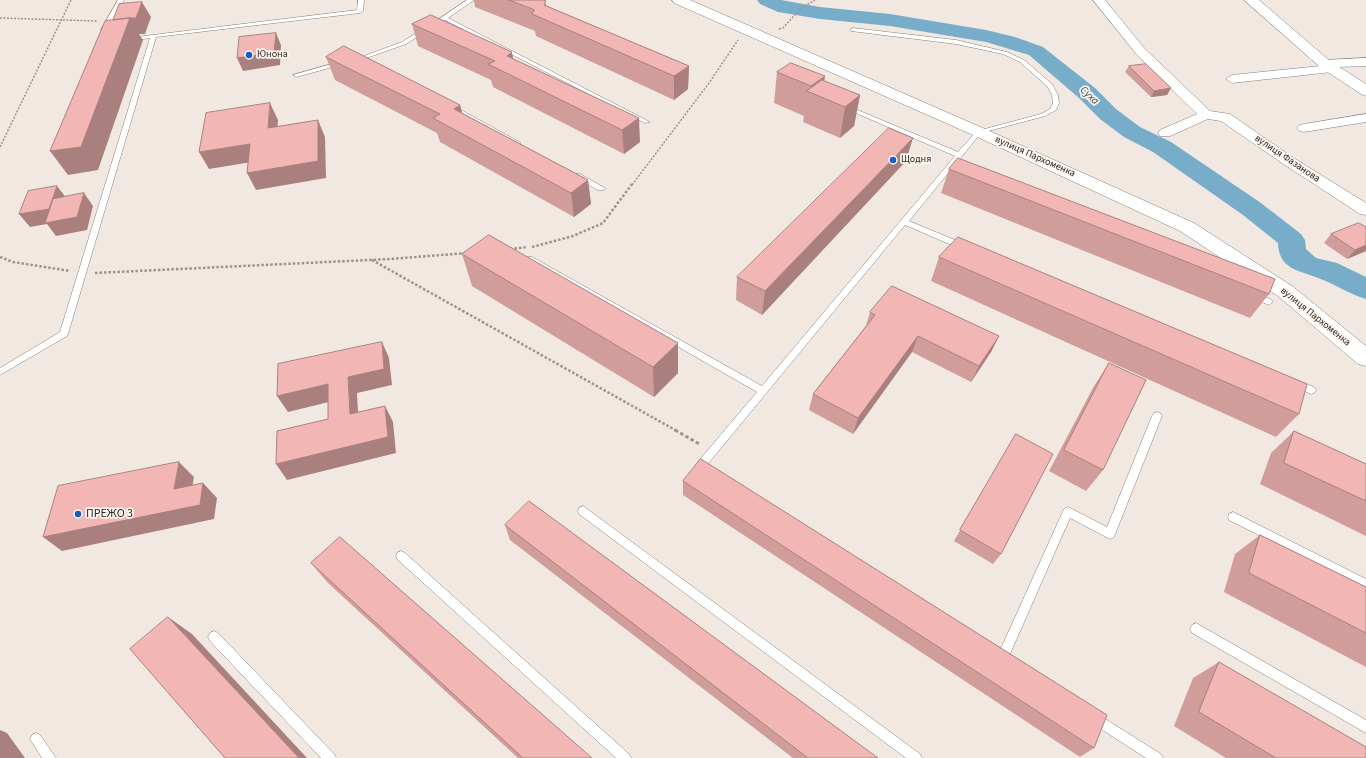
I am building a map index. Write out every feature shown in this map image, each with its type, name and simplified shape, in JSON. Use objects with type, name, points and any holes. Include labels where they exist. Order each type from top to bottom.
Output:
[{"type":"street","name":"вулиця Пархоменка","points":[[679,0],[979,132],[1187,227],[1285,291],[1366,358]]},
{"type":"street","points":[[1099,0],[1141,52],[1206,115],[1165,133]]},
{"type":"street","points":[[1251,0],[1328,66],[1366,91]]},
{"type":"street","points":[[1232,79],[1366,62]]},
{"type":"street","name":"вулиця Фазанова","points":[[1206,115],[1218,115],[1232,120],[1287,160],[1366,210]]},
{"type":"street","points":[[1304,128],[1366,118]]},
{"type":"lane","points":[[100,38],[121,0]]},
{"type":"lane","points":[[125,40],[360,11],[361,0]]},
{"type":"lane","points":[[438,22],[471,0]]},
{"type":"lane","points":[[445,18],[647,122]]},
{"type":"lane","points":[[296,75],[363,58],[404,43],[432,26]]},
{"type":"lane","points":[[714,475],[700,466],[904,222],[952,169],[958,155],[979,132],[1043,115],[1053,110],[1056,103],[1055,95],[1050,85],[1022,61],[1005,53],[956,42],[853,30]]},
{"type":"lane","points":[[0,372],[64,334],[154,36]]},
{"type":"lane","points":[[363,58],[370,62]]},
{"type":"lane","points":[[838,103],[958,155]]},
{"type":"lane","points":[[447,104],[524,146]]},
{"type":"lane","points":[[573,173],[601,188]]},
{"type":"lane","points":[[904,222],[970,249]]},
{"type":"lane","points":[[530,259],[763,391]]},
{"type":"lane","points":[[1247,292],[1269,302]]},
{"type":"lane","points":[[1282,378],[1311,390]]},
{"type":"lane","points":[[1002,659],[1068,512],[1110,534],[1157,416]]},
{"type":"lane","points":[[583,511],[916,758]]},
{"type":"lane","points":[[1233,517],[1366,585]]},
{"type":"lane","points":[[401,556],[625,758]]},
{"type":"lane","points":[[1196,629],[1366,727]]},
{"type":"lane","points":[[214,637],[330,758]]},
{"type":"lane","points":[[1083,711],[1157,758]]},
{"type":"lane","points":[[36,739],[50,758]]},
{"type":"path","points":[[0,147],[71,0]]},
{"type":"path","points":[[783,28],[801,8],[815,0]]},
{"type":"path","points":[[0,18],[60,21],[109,21]]},
{"type":"path","points":[[505,249],[536,247],[573,236],[603,223],[709,83],[739,40],[753,33]]},
{"type":"path","points":[[0,257],[13,262],[83,273],[372,260],[475,252]]},
{"type":"path","points":[[372,260],[712,452]]},
{"type":"building","points":[[509,0],[546,1],[544,5],[689,66],[674,76],[532,14],[534,10]]},
{"type":"building","points":[[142,2],[136,18],[113,20],[119,4]]},
{"type":"building","points":[[431,15],[512,52],[507,56],[639,118],[622,130],[488,64],[495,61],[412,24]]},
{"type":"building","points":[[130,18],[81,147],[50,151],[105,21]]},
{"type":"building","points":[[276,33],[274,53],[237,58],[239,37]]},
{"type":"building","points":[[344,46],[460,105],[454,109],[588,180],[571,193],[433,118],[440,114],[326,57]]},
{"type":"building","points":[[791,63],[825,76],[811,86],[777,72]]},
{"type":"building","points":[[1146,64],[1171,88],[1154,91],[1129,66]]},
{"type":"building","points":[[822,80],[860,95],[845,107],[807,91]]},
{"type":"building","points":[[270,103],[268,128],[318,120],[318,161],[247,173],[250,144],[199,152],[206,113]]},
{"type":"building","points":[[889,128],[913,138],[765,291],[737,277]]},
{"type":"building","points":[[958,158],[1275,279],[1269,294],[949,169]]},
{"type":"building","points":[[57,186],[49,209],[19,214],[28,191]]},
{"type":"building","points":[[84,193],[77,217],[45,223],[53,199]]},
{"type":"building","points":[[1359,223],[1366,227],[1366,245],[1355,250],[1331,234]]},
{"type":"building","points":[[489,235],[678,343],[653,367],[462,254]]},
{"type":"building","points":[[958,237],[1307,384],[1299,414],[939,257]]},
{"type":"building","points":[[892,286],[999,336],[979,366],[918,336],[858,418],[813,394],[875,315],[870,312]]},
{"type":"building","points":[[382,342],[384,369],[348,377],[350,414],[385,406],[388,437],[276,464],[277,431],[328,419],[328,384],[277,396],[278,364]]},
{"type":"building","points":[[1109,363],[1146,380],[1103,470],[1064,450]]},
{"type":"building","points":[[1294,431],[1366,464],[1366,501],[1284,463]]},
{"type":"building","points":[[1016,434],[1053,454],[1001,554],[960,530]]},
{"type":"building","points":[[701,459],[1107,715],[1094,748],[683,481]]},
{"type":"building","points":[[179,462],[174,489],[203,483],[200,505],[43,537],[58,486]]},
{"type":"building","points":[[529,501],[878,758],[808,758],[505,525]]},
{"type":"building","points":[[1260,535],[1366,587],[1366,633],[1249,573]]},
{"type":"building","points":[[340,537],[592,758],[523,758],[311,563]]},
{"type":"building","points":[[168,617],[299,758],[225,758],[130,649]]},
{"type":"building","points":[[1219,662],[1366,747],[1366,758],[1276,758],[1199,712]]},
{"type":"waterway","name":"Суха","points":[[767,0],[778,6],[820,13],[890,20],[986,36],[1008,41],[1036,51],[1087,93],[1108,114],[1132,132],[1162,147],[1252,209],[1291,240],[1292,253],[1307,265],[1327,270],[1366,289]]},
{"type":"place","name":"Юнона","points":[[249,55]]},
{"type":"place","name":"Щодня","points":[[893,160]]},
{"type":"place","name":"ПРЕЖО 3","points":[[78,514]]}]
